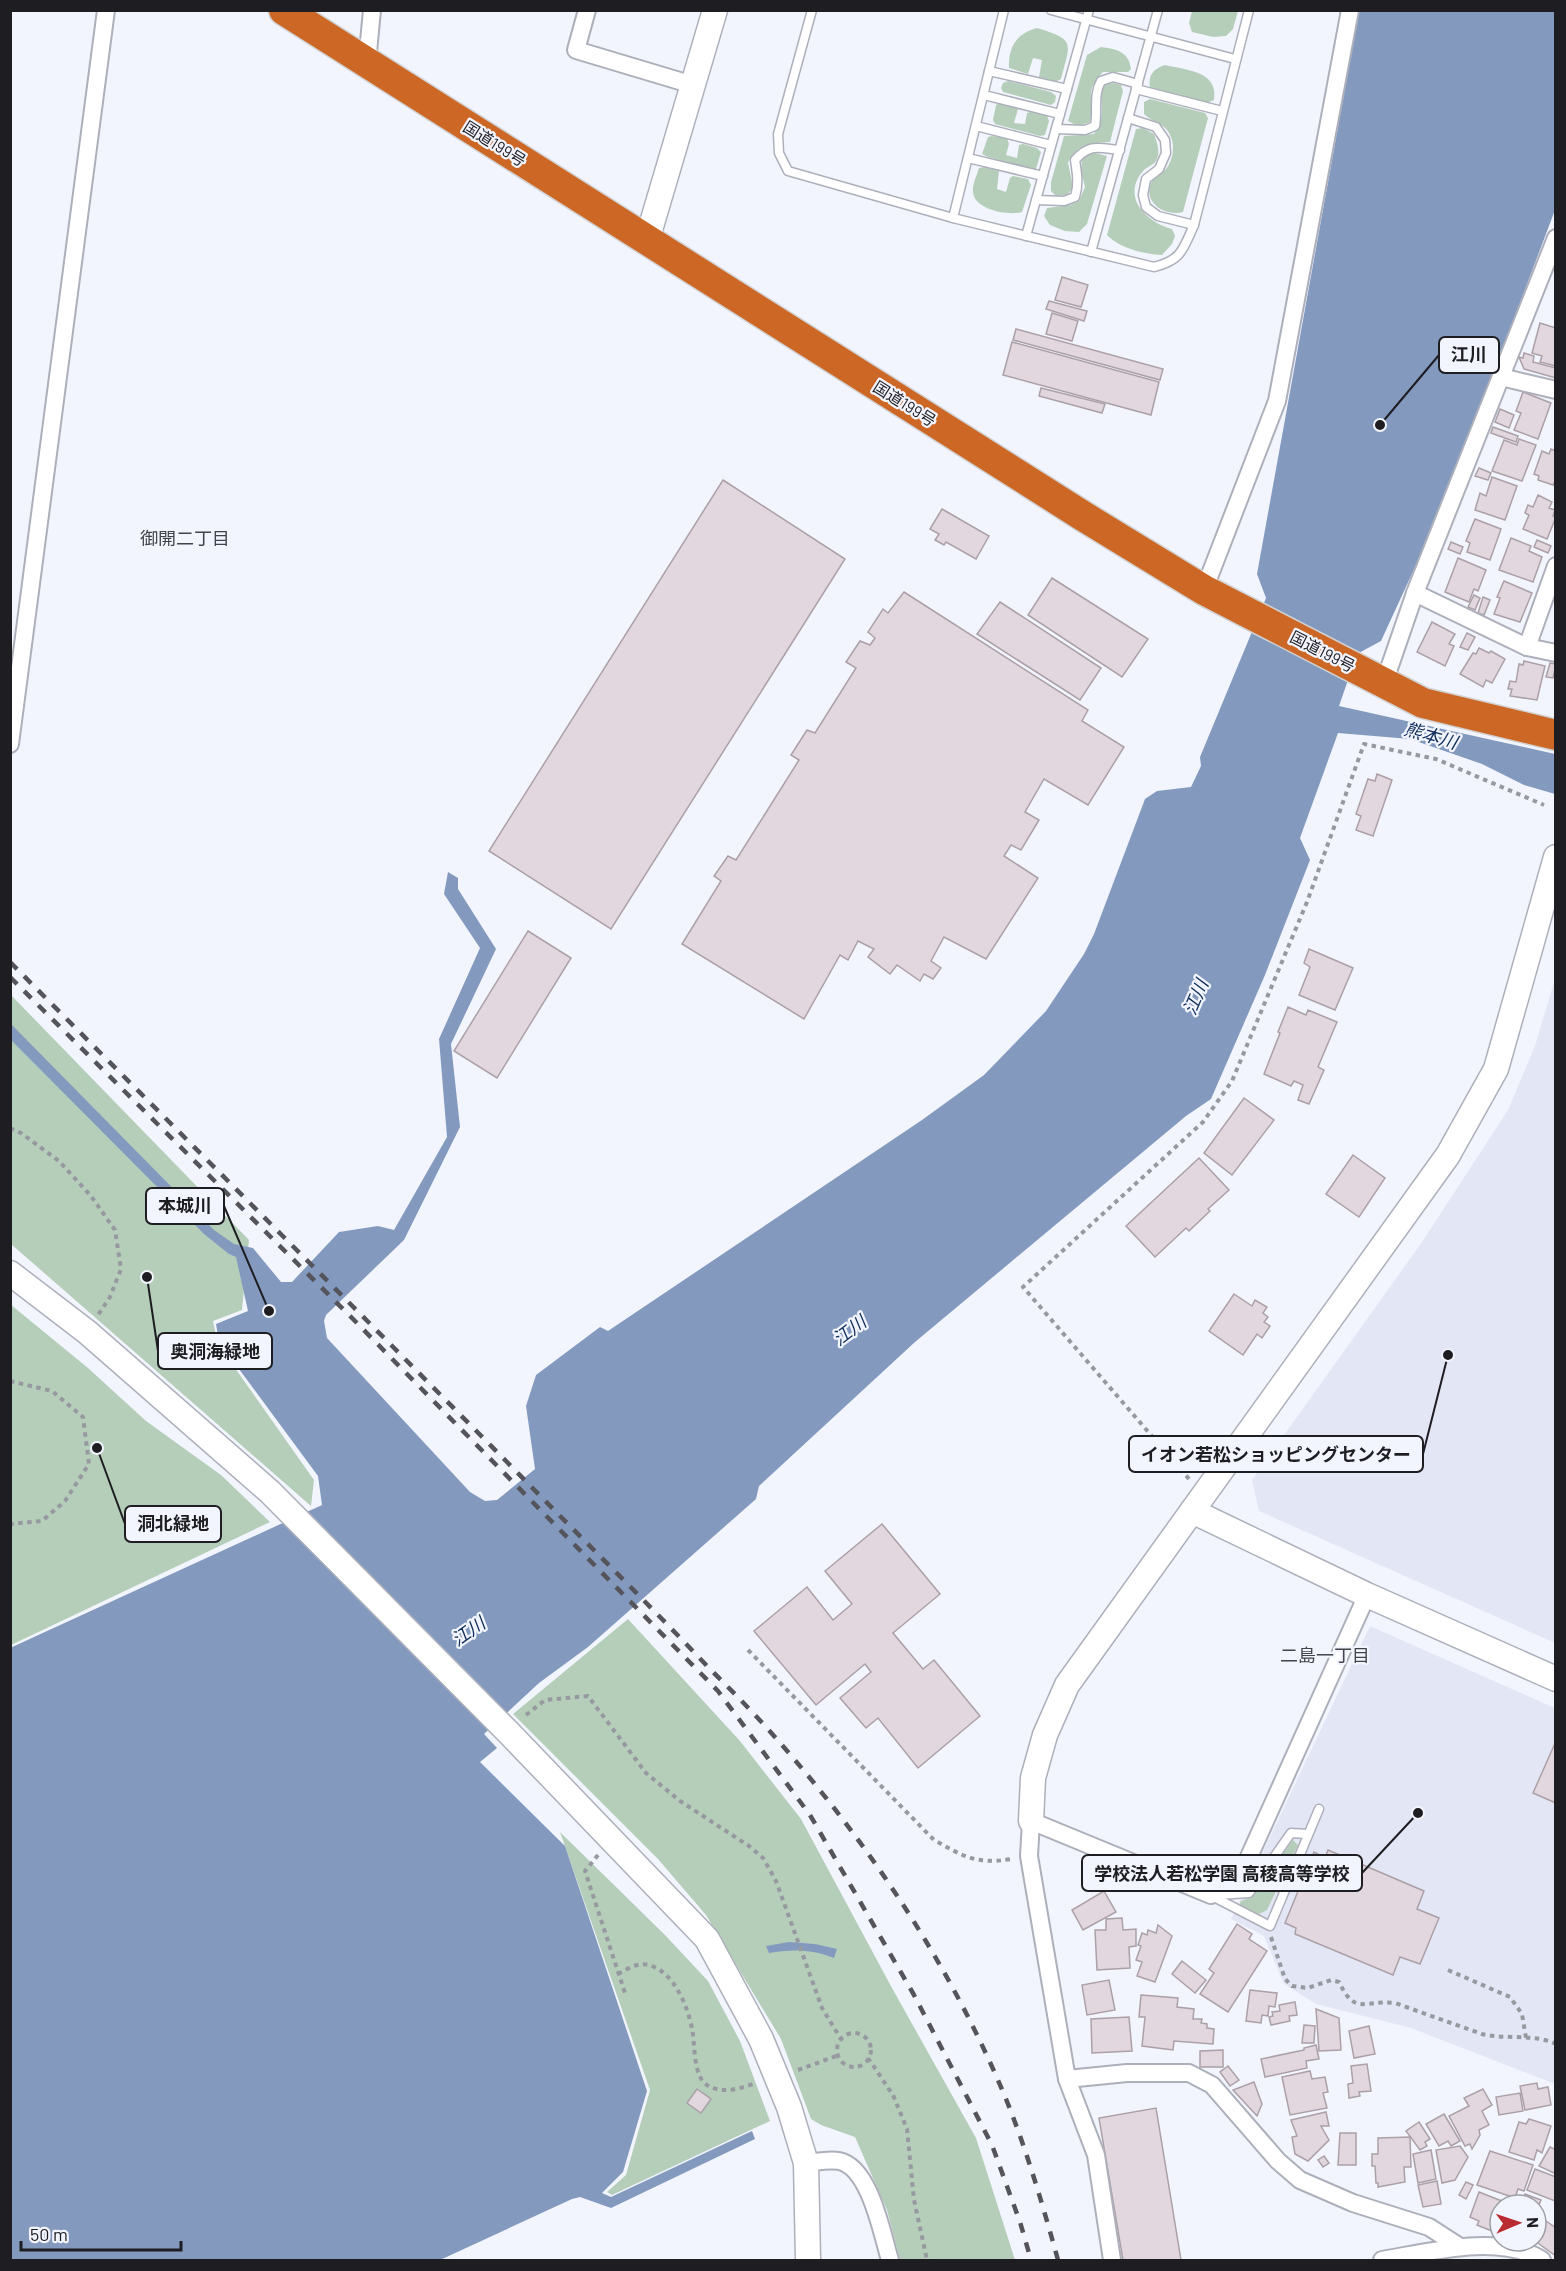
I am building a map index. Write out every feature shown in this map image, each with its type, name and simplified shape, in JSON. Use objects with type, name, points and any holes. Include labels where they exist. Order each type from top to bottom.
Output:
[{"type":"highway","name":"国道199号","points":[[284,10],[1083,516],[1211,593],[1424,703],[1556,735]]},
{"type":"street","points":[[10,744],[106,10]]},
{"type":"street","points":[[367,63],[372,10]]},
{"type":"street","points":[[587,10],[576,50],[693,85]]},
{"type":"street","points":[[647,240],[715,10]]},
{"type":"street","points":[[1211,593],[1277,401],[1350,10]]},
{"type":"street","points":[[1378,679],[1415,593],[1556,238]]},
{"type":"street","points":[[1501,377],[1556,390]]},
{"type":"street","points":[[1527,647],[1556,566]]},
{"type":"street","points":[[1415,593],[1527,647],[1556,653]]},
{"type":"street","points":[[1112,2260],[1096,2155],[1067,2079],[1029,1856],[1033,1778],[1045,1735],[1067,1685],[1448,1155],[1496,1069],[1556,857]]},
{"type":"street","points":[[10,1273],[87,1332],[270,1492],[510,1734],[707,1939],[761,2039],[789,2107],[806,2163],[808,2260]]},
{"type":"street","points":[[1192,1511],[1367,1595],[1556,1679]]},
{"type":"street","points":[[1031,1821],[1211,1895],[1239,1879],[1367,1595]]},
{"type":"street","points":[[1067,2079],[1127,2073],[1189,2073],[1212,2085],[1278,2161],[1300,2180],[1353,2203],[1429,2227],[1460,2247]]},
{"type":"street","points":[[806,2163],[840,2161],[860,2175],[871,2197],[890,2260]]},
{"type":"street","points":[[1382,2260],[1460,2247],[1510,2247],[1542,2260]]},
{"type":"lane","points":[[812,10],[778,134],[779,153],[788,171],[953,219],[1154,267],[1170,262],[1182,250],[1194,225],[1249,10]]},
{"type":"lane","points":[[953,219],[1004,10]]},
{"type":"lane","points":[[1052,10],[1088,15],[1151,37],[1235,59]]},
{"type":"lane","points":[[1091,252],[1158,10]]},
{"type":"lane","points":[[1026,236],[1088,15]]},
{"type":"lane","points":[[989,71],[1067,89]]},
{"type":"lane","points":[[1056,129],[1085,130],[1095,126],[1096,90],[1101,81],[1113,77],[1137,87],[1222,111]]},
{"type":"lane","points":[[984,95],[1060,114]]},
{"type":"lane","points":[[1128,118],[1156,127],[1165,141],[1166,153],[1159,169],[1146,179],[1143,195],[1146,207],[1158,216],[1194,225]]},
{"type":"lane","points":[[976,126],[1052,145]]},
{"type":"lane","points":[[1036,200],[1064,201],[1075,197],[1078,183],[1075,160],[1084,150],[1095,147],[1120,150]]},
{"type":"lane","points":[[968,158],[1043,176]]},
{"type":"lane","points":[[1211,1895],[1270,1926],[1319,1809]]},
{"type":"lane","points":[[1211,1895],[1249,1893],[1291,1833],[1308,1834]]},
{"type":"path","points":[[1192,1483],[1023,1287],[1203,1122],[1233,1081],[1307,902],[1365,744],[1437,759],[1544,806]]},
{"type":"path","points":[[10,1128],[21,1133],[59,1161],[91,1196],[114,1230],[121,1269],[110,1297],[87,1332]]},
{"type":"path","points":[[10,1381],[52,1391],[83,1417],[89,1464],[65,1501],[42,1521],[10,1524]]},
{"type":"path","points":[[747,1650],[934,1840],[968,1859],[996,1862],[1029,1856]]},
{"type":"path","points":[[526,1715],[545,1700],[588,1696],[646,1773],[680,1802],[749,1846],[763,1858],[776,1881],[822,2008],[842,2038]]},
{"type":"path","points":[[598,1855],[585,1871],[625,1993]]},
{"type":"path","points":[[1270,1926],[1272,1941],[1285,1978],[1292,1986],[1308,1988],[1331,1980],[1339,1982],[1347,1998],[1363,2005],[1380,2001],[1395,2003],[1496,2038],[1545,2039],[1556,2044]]},
{"type":"path","points":[[618,1974],[639,1965],[649,1965],[671,1980],[680,1994],[692,2027],[699,2076],[705,2085],[720,2090],[732,2090],[761,2081]]},
{"type":"path","points":[[1448,1970],[1510,1997],[1522,2014],[1526,2038]]},
{"type":"path","points":[[851,2033],[866,2038],[871,2047],[865,2062],[855,2067],[844,2063],[838,2055],[842,2038],[851,2033]]},
{"type":"path","points":[[798,2070],[838,2055]]},
{"type":"path","points":[[868,2058],[893,2095],[907,2129],[914,2200],[927,2260]]},
{"type":"shaded area","points":[[1555,979],[1555,1643],[1259,1511],[1252,1480],[1422,1242],[1508,1110],[1535,1046]]},
{"type":"shaded area","points":[[1370,1626],[1555,1708],[1555,2084],[1411,2028],[1316,2004],[1284,1984],[1264,1936],[1231,1919]]},
{"type":"green space","points":[[1192,10],[1238,11],[1233,29],[1226,36],[1213,37],[1192,32],[1189,23]]},
{"type":"green space","points":[[1037,28],[1059,36],[1067,44],[1067,58],[1061,79],[1055,82],[1039,77],[1042,60],[1033,58],[1028,74],[1009,68],[1010,54],[1015,42],[1024,33]]},
{"type":"green space","points":[[1101,47],[1121,52],[1128,59],[1131,69],[1128,72],[1103,72],[1091,91],[1090,122],[1078,126],[1068,121],[1087,55]]},
{"type":"green space","points":[[1165,65],[1191,71],[1206,78],[1214,90],[1214,100],[1207,103],[1150,88],[1152,73]]},
{"type":"green space","points":[[1008,81],[1051,92],[1056,96],[1055,102],[1051,105],[1003,92],[1001,88],[1003,83]]},
{"type":"green space","points":[[1114,83],[1121,85],[1123,91],[1110,142],[1086,145],[1078,150],[1068,162],[1073,188],[1067,195],[1056,196],[1051,191],[1051,182],[1064,136],[1094,134],[1101,120],[1104,85]]},
{"type":"green space","points":[[1150,99],[1205,113],[1208,118],[1183,212],[1162,210],[1152,201],[1150,195],[1149,189],[1152,181],[1166,169],[1172,158],[1173,149],[1169,132],[1144,114],[1144,102]]},
{"type":"green space","points":[[1001,102],[1018,109],[1014,123],[1025,124],[1027,113],[1030,112],[1047,115],[1049,121],[1045,135],[1040,136],[995,124],[993,120],[996,105]]},
{"type":"green space","points":[[1143,128],[1154,134],[1158,155],[1156,161],[1144,170],[1137,180],[1135,198],[1145,214],[1162,226],[1172,229],[1175,236],[1172,244],[1162,255],[1132,250],[1107,235],[1136,129]]},
{"type":"green space","points":[[988,137],[1007,138],[1009,144],[1006,155],[1017,158],[1019,145],[1037,148],[1041,152],[1036,169],[982,154]]},
{"type":"green space","points":[[1087,154],[1107,156],[1087,224],[1079,232],[1065,231],[1050,225],[1044,216],[1047,208],[1070,205],[1079,201],[1085,187],[1081,171],[1082,159]]},
{"type":"green space","points":[[985,167],[999,171],[997,189],[1006,192],[1010,178],[1013,176],[1028,179],[1031,185],[1022,212],[1001,212],[979,203],[973,189],[979,168]]},
{"type":"green space","points":[[10,994],[249,1240],[242,1310],[213,1321],[218,1344],[314,1480],[311,1506],[11,1244]]},
{"type":"green space","points":[[10,1304],[88,1368],[146,1421],[221,1475],[270,1522],[11,1645]]},
{"type":"green space","points":[[628,1619],[740,1741],[801,1819],[976,2138],[1015,2260],[900,2260],[887,2210],[855,2137],[811,2119],[781,2039],[706,1915],[658,1859],[513,1714]]},
{"type":"green space","points":[[560,1832],[665,1935],[708,1981],[740,2041],[770,2121],[612,2195],[607,2192],[626,2175],[650,2090]]},
{"type":"green space","points":[[1293,1840],[1298,1845],[1267,1910],[1259,1914],[1239,1906],[1241,1901],[1252,1897]]},
{"type":"water","name":"熊本川","points":[[1359,11],[1555,11],[1555,210],[1445,502],[1381,641],[1357,654],[1339,706],[1555,754],[1555,794],[1524,785],[1482,764],[1410,739],[1338,733],[1300,838],[1310,860],[1265,975],[1211,1099],[1186,1116],[915,1342],[759,1486],[756,1499],[588,1647],[539,1683],[484,1734],[497,1748],[480,1762],[565,1846],[647,2091],[623,2172],[602,2193],[611,2197],[752,2131],[755,2139],[611,2208],[580,2197],[572,2199],[440,2260],[11,2260],[10,1648],[322,1505],[318,1476],[219,1342],[216,1324],[248,1311],[236,1257],[204,1234],[11,1040],[11,1024],[214,1230],[234,1244],[253,1248],[281,1282],[292,1282],[339,1232],[378,1226],[394,1230],[447,1137],[439,1039],[480,948],[444,894],[448,872],[458,878],[458,889],[496,949],[451,1044],[460,1127],[404,1240],[326,1315],[324,1321],[327,1338],[470,1492],[485,1501],[497,1500],[535,1469],[526,1406],[536,1375],[600,1327],[608,1331],[922,1120],[984,1075],[1046,1011],[1084,954],[1094,934],[1145,799],[1157,791],[1191,787],[1201,766],[1200,757],[1266,598],[1257,574]]},
{"type":"water","points":[[789,1942],[837,1949],[834,1958],[802,1951],[769,1953],[766,1946]]},
{"type":"building","points":[[1062,277],[1088,285],[1081,307],[1055,300]]},
{"type":"building","points":[[1049,301],[1087,311],[1084,321],[1046,309]]},
{"type":"building","points":[[1052,313],[1078,321],[1072,341],[1046,334]]},
{"type":"building","points":[[1540,323],[1556,328],[1556,366],[1540,362],[1542,356],[1532,353]]},
{"type":"building","points":[[1016,329],[1163,369],[1160,380],[1013,340]]},
{"type":"building","points":[[1012,342],[1159,382],[1151,415],[1003,375]]},
{"type":"building","points":[[1524,353],[1534,356],[1533,362],[1556,368],[1556,378],[1524,369],[1519,357],[1523,358]]},
{"type":"building","points":[[1041,388],[1105,404],[1102,413],[1039,396]]},
{"type":"building","points":[[1523,392],[1551,403],[1538,439],[1514,430],[1521,413],[1516,411]]},
{"type":"building","points":[[1500,409],[1514,415],[1509,428],[1495,422]]},
{"type":"building","points":[[1493,427],[1518,436],[1516,442],[1491,433]]},
{"type":"building","points":[[1519,439],[1536,445],[1522,481],[1492,471],[1504,440],[1517,445]]},
{"type":"building","points":[[1551,449],[1556,451],[1556,480],[1553,485],[1538,480],[1539,476],[1534,474],[1542,451],[1549,454]]},
{"type":"building","points":[[1479,468],[1491,473],[1488,480],[1475,476]]},
{"type":"building","points":[[1492,477],[1517,486],[1505,520],[1475,510],[1480,493],[1486,496]]},
{"type":"building","points":[[723,480],[845,559],[611,929],[489,851]]},
{"type":"building","points":[[1538,495],[1552,502],[1549,508],[1555,510],[1553,516],[1556,517],[1547,539],[1523,529],[1529,515],[1525,513],[1528,505],[1533,507]]},
{"type":"building","points":[[942,509],[989,536],[976,559],[946,542],[944,545],[935,540],[939,534],[930,529]]},
{"type":"building","points":[[1475,519],[1501,529],[1490,560],[1467,552],[1470,543],[1466,541]]},
{"type":"building","points":[[1511,538],[1531,546],[1529,551],[1542,557],[1533,582],[1499,570]]},
{"type":"building","points":[[1537,540],[1551,546],[1548,553],[1534,547]]},
{"type":"building","points":[[1451,542],[1463,547],[1460,554],[1448,549]]},
{"type":"building","points":[[1458,558],[1486,570],[1478,591],[1474,589],[1469,602],[1445,592]]},
{"type":"building","points":[[1052,578],[1148,639],[1122,677],[1028,615]]},
{"type":"building","points":[[1504,581],[1532,593],[1520,622],[1494,614],[1500,598],[1497,597]]},
{"type":"building","points":[[904,592],[1088,710],[1082,721],[1124,747],[1088,805],[1044,779],[1025,812],[1039,820],[1021,850],[1011,845],[1004,856],[1038,878],[986,959],[944,937],[931,961],[941,968],[933,979],[924,974],[920,981],[897,965],[890,974],[868,957],[874,949],[858,941],[848,960],[840,955],[804,1019],[682,944],[721,881],[714,876],[728,856],[736,860],[799,760],[791,755],[807,730],[815,733],[856,668],[846,662],[860,641],[870,645],[875,638],[868,632],[883,609],[888,613]]},
{"type":"building","points":[[1474,595],[1480,598],[1475,610],[1468,607]]},
{"type":"building","points":[[1483,597],[1490,600],[1484,615],[1478,613]]},
{"type":"building","points":[[1000,602],[1101,668],[1080,700],[977,634]]},
{"type":"building","points":[[1432,622],[1455,634],[1449,644],[1454,646],[1445,666],[1417,652]]},
{"type":"building","points":[[1467,633],[1475,637],[1468,650],[1460,647]]},
{"type":"building","points":[[1479,648],[1489,653],[1491,651],[1505,659],[1492,683],[1486,680],[1483,687],[1460,674],[1473,653],[1476,654]]},
{"type":"building","points":[[1524,661],[1545,666],[1537,700],[1510,696],[1512,689],[1508,689],[1510,681],[1516,682],[1519,664],[1523,665]]},
{"type":"building","points":[[1550,663],[1556,664],[1553,678],[1546,677]]},
{"type":"building","points":[[1377,774],[1392,780],[1373,836],[1356,830],[1361,816],[1356,814],[1368,779],[1375,781]]},
{"type":"building","points":[[528,931],[571,958],[497,1078],[454,1051]]},
{"type":"building","points":[[1309,949],[1353,968],[1335,1010],[1299,995],[1310,967],[1304,963]]},
{"type":"building","points":[[1288,1007],[1306,1015],[1308,1010],[1337,1022],[1318,1067],[1324,1070],[1309,1104],[1298,1100],[1303,1085],[1294,1081],[1291,1086],[1264,1074]]},
{"type":"building","points":[[1244,1098],[1274,1120],[1232,1175],[1204,1153]]},
{"type":"building","points":[[1353,1155],[1385,1178],[1359,1217],[1326,1194]]},
{"type":"building","points":[[1199,1158],[1229,1190],[1189,1231],[1186,1228],[1155,1257],[1126,1226]]},
{"type":"building","points":[[1234,1294],[1252,1306],[1255,1300],[1267,1307],[1263,1313],[1268,1317],[1264,1322],[1270,1326],[1262,1338],[1257,1334],[1243,1355],[1209,1331]]},
{"type":"building","points":[[882,1524],[940,1594],[893,1633],[923,1669],[934,1660],[980,1716],[918,1768],[878,1718],[866,1728],[840,1698],[871,1672],[865,1664],[816,1705],[754,1631],[807,1587],[833,1620],[852,1604],[825,1571]]},
{"type":"building","points":[[1556,1741],[1556,1803],[1533,1793]]},
{"type":"building","points":[[1328,1850],[1424,1891],[1417,1909],[1439,1918],[1420,1964],[1400,1957],[1393,1975],[1295,1934],[1296,1928],[1285,1923],[1314,1852],[1325,1858]]},
{"type":"building","points":[[1104,1891],[1116,1912],[1083,1930],[1072,1910]]},
{"type":"building","points":[[1122,1918],[1123,1930],[1136,1929],[1136,1946],[1129,1947],[1130,1968],[1097,1970],[1095,1930],[1106,1930],[1106,1919]]},
{"type":"building","points":[[1237,1924],[1252,1934],[1249,1939],[1267,1951],[1228,2012],[1200,1994],[1214,1973],[1209,1969]]},
{"type":"building","points":[[1158,1925],[1172,1936],[1155,1982],[1137,1976],[1142,1962],[1136,1960],[1141,1946],[1138,1945],[1142,1933],[1147,1935],[1148,1930],[1156,1933]]},
{"type":"building","points":[[1182,1961],[1206,1980],[1195,1993],[1172,1974]]},
{"type":"building","points":[[1109,1980],[1115,2010],[1087,2015],[1082,1985]]},
{"type":"building","points":[[1250,1990],[1277,1993],[1275,2007],[1269,2006],[1268,2016],[1262,2015],[1261,2023],[1246,2021]]},
{"type":"building","points":[[1141,1995],[1178,1998],[1177,2007],[1194,2009],[1193,2019],[1202,2019],[1201,2023],[1207,2024],[1207,2028],[1214,2029],[1213,2044],[1174,2041],[1173,2050],[1142,2046],[1145,2017],[1139,2017]]},
{"type":"building","points":[[1295,2002],[1297,2015],[1289,2016],[1290,2021],[1271,2025],[1269,2017],[1273,2016],[1272,2012],[1280,2011],[1279,2005]]},
{"type":"building","points":[[1316,2009],[1339,2018],[1341,2050],[1319,2051]]},
{"type":"building","points":[[1129,2017],[1132,2051],[1092,2053],[1091,2019]]},
{"type":"building","points":[[1304,2025],[1315,2026],[1314,2043],[1302,2043]]},
{"type":"building","points":[[1369,2026],[1375,2054],[1354,2058],[1349,2031]]},
{"type":"building","points":[[1316,2045],[1319,2059],[1306,2061],[1307,2068],[1265,2077],[1261,2059],[1304,2050],[1304,2048]]},
{"type":"building","points":[[1223,2050],[1223,2067],[1200,2067],[1200,2051]]},
{"type":"building","points":[[1367,2064],[1371,2091],[1359,2092],[1360,2096],[1349,2098],[1348,2084],[1353,2083],[1351,2066]]},
{"type":"building","points":[[1228,2066],[1239,2080],[1230,2086],[1220,2072]]},
{"type":"building","points":[[1310,2071],[1312,2079],[1325,2077],[1328,2092],[1323,2093],[1327,2108],[1290,2115],[1282,2077]]},
{"type":"building","points":[[1254,2082],[1262,2104],[1257,2116],[1233,2090]]},
{"type":"building","points":[[1537,2083],[1538,2089],[1548,2087],[1551,2105],[1525,2110],[1520,2086]]},
{"type":"building","points":[[697,2089],[711,2099],[701,2113],[687,2103]]},
{"type":"building","points":[[1483,2089],[1492,2105],[1482,2111],[1489,2125],[1479,2130],[1480,2135],[1472,2149],[1470,2144],[1465,2146],[1449,2116],[1469,2106],[1464,2098]]},
{"type":"building","points":[[1520,2093],[1523,2111],[1499,2115],[1496,2097]]},
{"type":"building","points":[[1156,2108],[1181,2260],[1123,2260],[1099,2118]]},
{"type":"building","points":[[1326,2112],[1329,2126],[1321,2126],[1329,2140],[1308,2161],[1295,2154],[1292,2137],[1297,2136],[1291,2120]]},
{"type":"building","points":[[1444,2114],[1460,2141],[1451,2146],[1448,2141],[1439,2146],[1426,2124]]},
{"type":"building","points":[[1529,2119],[1551,2126],[1542,2153],[1537,2150],[1534,2160],[1509,2152],[1519,2122],[1526,2124]]},
{"type":"building","points":[[1419,2122],[1430,2139],[1425,2142],[1427,2146],[1420,2150],[1406,2131]]},
{"type":"building","points":[[1340,2133],[1356,2133],[1356,2165],[1338,2165]]},
{"type":"building","points":[[1410,2137],[1411,2167],[1404,2167],[1405,2182],[1378,2187],[1375,2166],[1372,2166],[1372,2154],[1378,2154],[1378,2138]]},
{"type":"building","points":[[1460,2146],[1468,2157],[1455,2180],[1442,2183],[1436,2150]]},
{"type":"building","points":[[1550,2147],[1556,2150],[1556,2174],[1539,2166]]},
{"type":"building","points":[[1431,2150],[1436,2179],[1418,2183],[1413,2154]]},
{"type":"building","points":[[1490,2151],[1533,2165],[1524,2191],[1518,2189],[1517,2193],[1500,2193],[1477,2185]]},
{"type":"building","points":[[1324,2156],[1329,2163],[1323,2167],[1318,2160]]},
{"type":"building","points":[[1535,2169],[1556,2177],[1555,2201],[1548,2198],[1548,2193],[1535,2193],[1527,2190]]},
{"type":"building","points":[[1437,2181],[1441,2204],[1423,2207],[1418,2185]]},
{"type":"building","points":[[1466,2182],[1473,2185],[1466,2199],[1459,2195]]},
{"type":"building","points":[[1479,2192],[1488,2196],[1488,2229],[1477,2225],[1479,2221],[1470,2217]]},
{"type":"building","points":[[1548,2222],[1556,2228],[1556,2256],[1548,2250]]},
{"type":"railway","points":[[10,962],[659,1616],[758,1718],[843,1819],[905,1908],[960,2001],[984,2050],[1014,2119],[1058,2260]]},
{"type":"railway","points":[[10,977],[352,1318],[718,1691],[810,1815],[914,1995],[992,2145],[1031,2260]]},
{"type":"place","name":"江川","points":[[1380,425]]},
{"type":"place","name":"奥洞海緑地","points":[[147,1277]]},
{"type":"place","name":"本城川","points":[[269,1311]]},
{"type":"place","name":"イオン若松ショッピングセンター","points":[[1448,1355]]},
{"type":"place","name":"洞北緑地","points":[[97,1448]]},
{"type":"place","name":"学校法人若松学園 高稜高等学校","points":[[1418,1813]]},
{"type":"district","name":"御開二丁目","points":[[185,538]]},
{"type":"district","name":"二島一丁目","points":[[1325,1655]]}]
